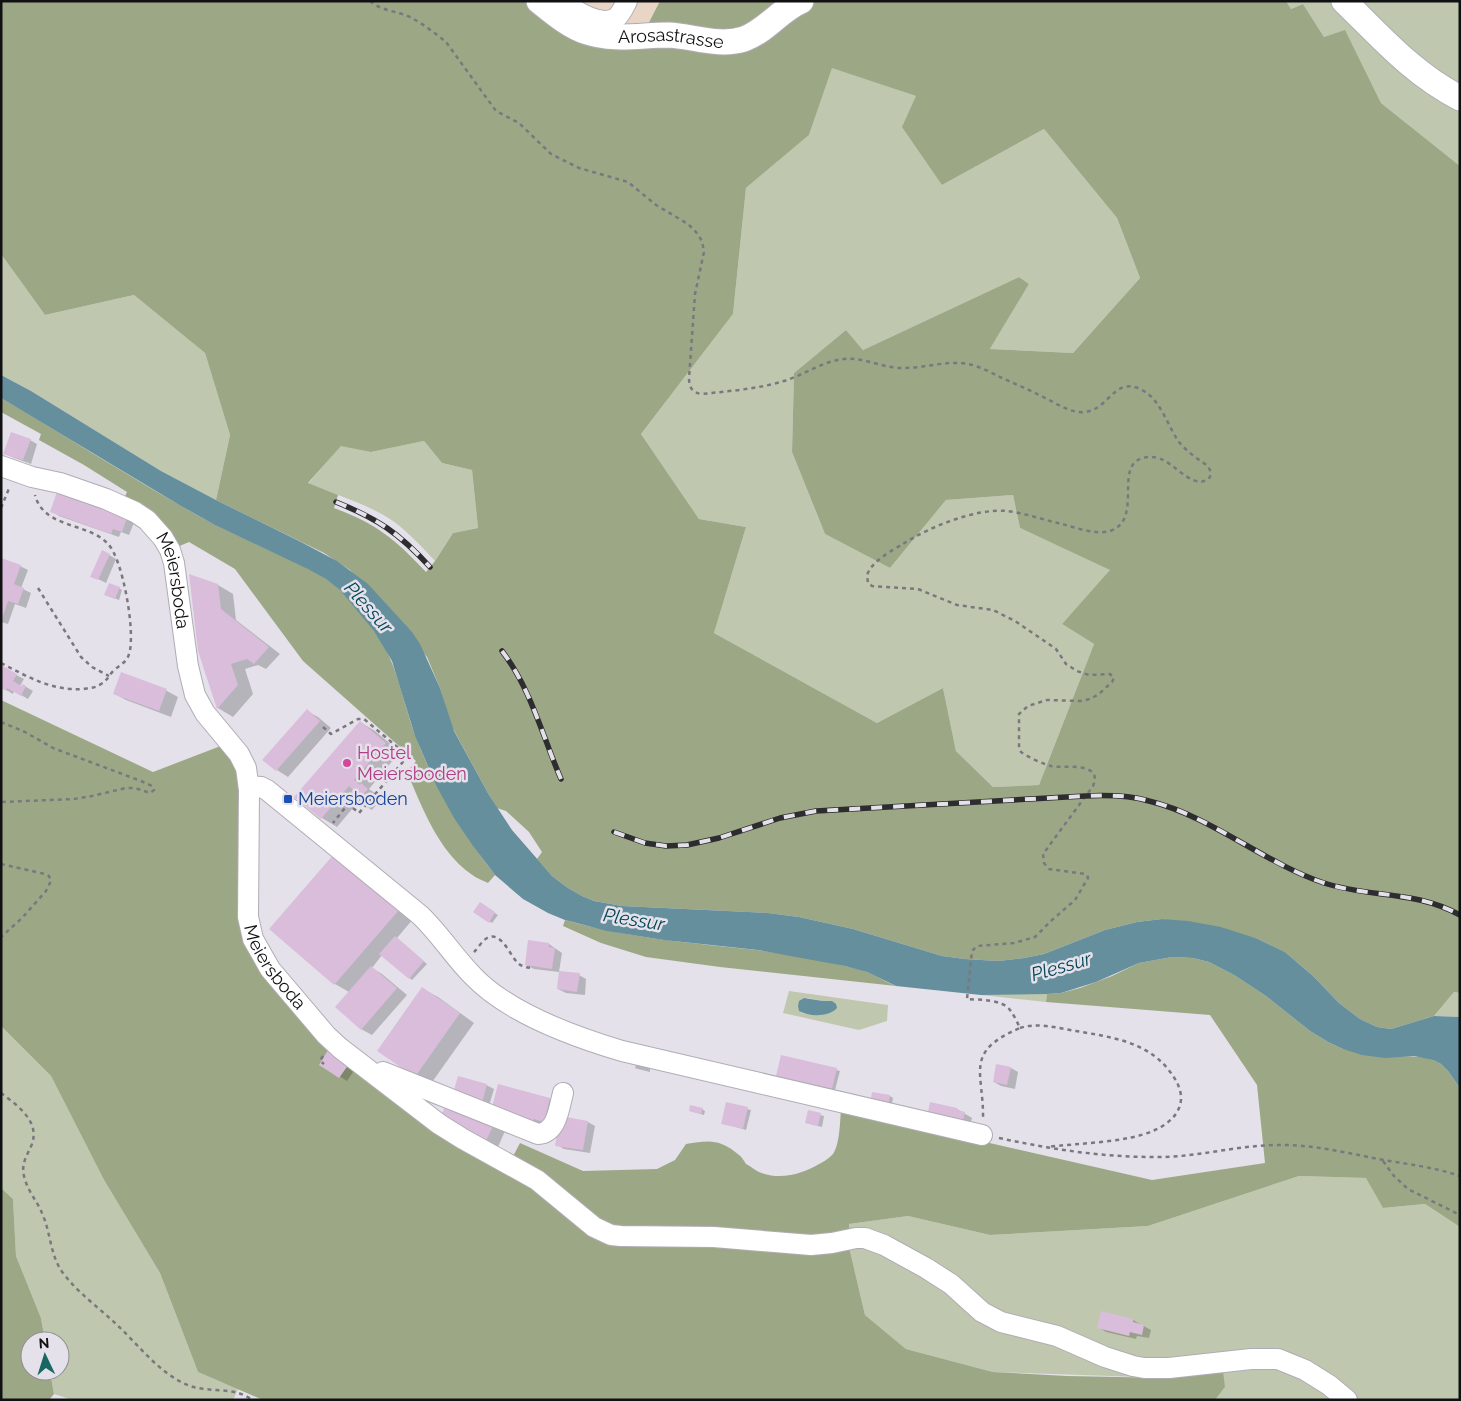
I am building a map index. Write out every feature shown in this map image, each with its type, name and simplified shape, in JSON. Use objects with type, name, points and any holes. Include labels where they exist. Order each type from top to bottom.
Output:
[{"type":"main road","name":"Arosastrasse","points":[[539,1],[568,23],[594,34],[626,37],[672,36],[726,42],[743,39],[758,31],[783,11],[802,1]]},
{"type":"main road","points":[[1344,1],[1417,71],[1460,98]]},
{"type":"street","points":[[561,1],[582,14],[602,21],[617,17],[627,1]]},
{"type":"street","name":"Meiersboda","points":[[16,471],[53,481],[121,505],[135,512],[147,520],[163,538],[170,550],[174,563],[188,666],[195,695],[205,713],[239,754],[246,768],[249,786],[248,917],[253,939],[273,974],[314,1022],[352,1056]]},
{"type":"street","points":[[249,786],[261,787],[267,790],[420,916],[436,931],[463,965],[483,986],[505,1002],[559,1029],[622,1051],[982,1135]]},
{"type":"street","points":[[352,1056],[395,1077],[538,1134],[546,1133],[555,1122],[563,1093]]},
{"type":"street","points":[[352,1056],[439,1124],[537,1180],[586,1221],[607,1233],[621,1236],[714,1237],[811,1245],[856,1238],[869,1239],[926,1268],[950,1284],[982,1312],[991,1318],[1007,1324],[1057,1336],[1105,1357],[1144,1368],[1169,1368],[1251,1359],[1278,1359],[1305,1370],[1329,1385],[1347,1400]]},
{"type":"path","points":[[370,1],[379,7],[409,17],[437,34],[446,42],[496,111],[519,123],[537,142],[552,154],[579,168],[628,182],[656,205],[688,224],[696,232],[702,241],[704,252],[695,294],[688,378],[690,387],[695,393],[702,394],[768,385],[792,378],[826,364],[853,359],[899,368],[952,363],[970,364],[1036,393],[1068,410],[1078,412],[1095,410],[1118,389],[1131,386],[1140,389],[1150,396],[1157,404],[1182,446],[1208,466],[1210,477],[1208,480],[1198,482],[1162,460],[1151,457],[1140,459],[1134,463],[1130,470],[1126,514],[1122,523],[1109,531],[1091,531],[1015,512],[983,513],[922,533],[887,554],[872,567],[867,575],[868,583],[872,586],[918,589],[957,605],[993,610],[1015,621],[1056,649],[1066,664],[1077,671],[1089,675],[1110,674],[1114,678],[1099,694],[1090,699],[1080,701],[1043,700],[1025,708],[1020,712],[1018,718],[1019,749],[1021,752],[1051,766],[1082,767],[1090,771],[1094,776],[1093,786],[1044,851],[1042,857],[1044,864],[1049,868],[1088,876],[1075,900],[1035,937],[1014,943],[977,946],[973,949],[967,999],[1007,1006],[1020,1028]]},
{"type":"path","points":[[1,508],[16,471]]},
{"type":"path","points":[[1,663],[31,678],[63,689],[72,690],[94,687],[103,683],[126,660],[130,648],[128,603],[122,576],[108,544],[100,537],[52,517],[42,510],[16,471]]},
{"type":"path","points":[[38,588],[81,657],[92,667],[109,676]]},
{"type":"path","points":[[322,726],[331,734],[358,719],[364,719],[408,756],[359,814],[348,804],[322,836]]},
{"type":"path","points":[[1,722],[25,732],[54,748],[141,780],[152,786],[154,790],[150,793],[135,788],[121,788],[78,798],[1,802]]},
{"type":"path","points":[[1,864],[45,874],[51,880],[46,892],[1,937]]},
{"type":"path","points":[[463,965],[483,941],[492,936],[502,941],[518,964],[534,968]]},
{"type":"path","points":[[1040,1147],[1118,1139],[1155,1131],[1172,1120],[1177,1113],[1180,1107],[1180,1093],[1176,1080],[1164,1065],[1150,1053],[1135,1044],[1112,1037],[1046,1026],[1031,1026],[1020,1028],[994,1043],[982,1058],[980,1078],[984,1115],[982,1135],[1040,1147],[1098,1154],[1153,1157],[1186,1156],[1258,1146],[1314,1147],[1460,1176]]},
{"type":"path","points":[[320,1061],[324,1064]]},
{"type":"path","points":[[1,1093],[26,1114],[32,1123],[33,1140],[24,1161],[24,1176],[28,1188],[46,1222],[56,1260],[65,1276],[151,1360],[167,1373],[195,1388],[239,1393],[252,1400]]},
{"type":"path","points":[[1382,1160],[1394,1176],[1408,1189],[1460,1215]]},
{"type":"shaded area","points":[[539,1],[660,1],[642,36]]},
{"type":"green space","points":[[1,1],[539,1],[642,36],[660,1],[1286,1],[1291,9],[1303,4],[1324,37],[1345,30],[1381,103],[1460,166],[1460,993],[1454,992],[1434,1016],[1391,1029],[1377,1027],[1360,1019],[1339,1003],[1313,976],[1285,952],[1258,939],[1162,919],[1137,922],[1105,930],[1044,954],[998,961],[942,956],[853,929],[799,917],[768,913],[622,906],[594,901],[582,896],[552,876],[537,859],[542,852],[529,832],[506,811],[497,808],[451,725],[440,688],[427,657],[350,570],[324,553],[216,500],[230,435],[205,353],[134,295],[45,315],[1,254]],"holes":[[[832,68],[916,96],[902,127],[942,185],[1044,129],[1117,218],[1140,278],[1073,353],[990,349],[1029,284],[1019,277],[863,350],[846,330],[794,373],[792,452],[825,534],[890,568],[946,500],[1013,495],[1020,528],[1110,570],[1062,624],[1094,644],[1039,785],[993,787],[956,751],[943,688],[877,723],[714,633],[746,527],[699,519],[641,434],[733,314],[746,188],[809,135]],[[424,441],[442,463],[472,470],[478,528],[453,533],[426,572],[395,541],[362,520],[334,508],[338,495],[308,483],[341,446],[371,452]]]},
{"type":"green space","points":[[1286,1],[1460,1],[1460,166],[1381,103],[1345,31],[1324,37],[1303,4],[1291,9]]},
{"type":"green space","points":[[832,67],[916,96],[942,185],[1044,129],[1117,218],[1140,278],[1073,353],[990,349],[1029,284],[1019,277],[863,350],[846,330],[794,373],[792,452],[825,534],[890,568],[946,500],[1013,495],[1020,528],[1111,570],[1062,624],[1094,644],[1039,785],[993,787],[956,751],[943,688],[877,723],[714,633],[746,527],[699,519],[641,434],[733,314],[746,188],[809,135]]},
{"type":"green space","points":[[1,254],[45,315],[134,295],[205,353],[230,435],[216,500],[161,471],[31,391],[1,375]]},
{"type":"green space","points":[[1,398],[194,513],[312,570],[345,595],[374,630],[388,654],[394,667],[415,735],[431,773],[449,808],[495,875],[488,883],[473,875],[459,864],[432,828],[407,772],[416,761],[303,661],[235,569],[189,542],[170,550],[121,505],[127,492],[39,440],[41,434],[1,412]]},
{"type":"green space","points":[[424,441],[442,463],[472,470],[478,528],[453,533],[435,561],[393,521],[352,500],[308,484],[341,445],[371,452]]},
{"type":"green space","points":[[1,700],[153,772],[231,742],[239,754],[248,917],[314,1022],[509,1164],[520,1143],[583,1171],[657,1169],[675,1160],[686,1144],[714,1142],[720,1143],[732,1150],[746,1164],[759,1172],[775,1176],[791,1175],[814,1167],[833,1154],[838,1139],[841,1109],[1152,1180],[1265,1163],[1257,1085],[1210,1015],[1046,1002],[1047,994],[1061,993],[1080,988],[1139,963],[1172,957],[1193,958],[1209,962],[1234,975],[1266,996],[1310,1031],[1343,1049],[1424,1057],[1441,1064],[1448,1071],[1460,1088],[1460,1227],[1425,1204],[1383,1208],[1366,1178],[1299,1176],[1148,1226],[990,1235],[908,1216],[849,1224],[849,1247],[865,1315],[906,1349],[993,1372],[1169,1378],[1223,1371],[1225,1387],[1215,1400],[263,1400],[198,1372],[160,1273],[104,1180],[51,1076],[1,1026]]},
{"type":"green space","points":[[565,920],[636,936],[795,956],[863,970],[896,986],[646,957],[601,943],[563,926]]},
{"type":"green space","points":[[789,991],[888,1005],[887,1021],[859,1030],[783,1013]],"holes":[[[808,998],[823,1001],[813,1015],[801,1013],[802,999]]]},
{"type":"green space","points":[[1454,992],[1460,993],[1460,1017],[1434,1016]]},
{"type":"green space","points":[[1047,994],[1046,1002],[981,995]]},
{"type":"green space","points":[[1,1026],[51,1076],[104,1180],[160,1273],[198,1372],[238,1389],[233,1400],[73,1400],[54,1394],[52,1381],[70,1381],[70,1331],[43,1331],[41,1318],[16,1256],[13,1199],[1,1188]]},
{"type":"green space","points":[[1299,1176],[1367,1178],[1383,1208],[1425,1204],[1460,1227],[1460,1400],[1215,1400],[1225,1387],[1169,1378],[993,1372],[906,1349],[865,1315],[849,1247],[849,1224],[908,1216],[990,1235],[1148,1226]]},
{"type":"green space","points":[[1,1188],[13,1199],[16,1256],[41,1318],[43,1331],[20,1331],[20,1381],[52,1381],[54,1394],[49,1400],[1,1400]]},
{"type":"water","name":"Plessur","points":[[1,375],[31,391],[161,471],[337,561],[368,584],[412,632],[420,644],[440,688],[454,731],[489,795],[512,830],[552,876],[582,896],[594,901],[622,906],[768,913],[799,917],[853,929],[942,956],[998,961],[1044,954],[1105,930],[1137,922],[1162,919],[1188,921],[1221,927],[1258,939],[1285,952],[1313,976],[1339,1003],[1360,1019],[1377,1027],[1391,1029],[1434,1016],[1460,1017],[1460,1088],[1448,1071],[1441,1064],[1433,1060],[1414,1056],[1385,1058],[1362,1055],[1328,1042],[1234,975],[1209,962],[1193,958],[1172,957],[1139,963],[1096,982],[1061,993],[981,995],[896,986],[867,972],[845,966],[758,950],[664,940],[607,931],[565,920],[548,913],[523,899],[495,875],[454,818],[437,787],[415,736],[392,661],[374,631],[341,591],[326,579],[308,569],[215,525],[181,506],[1,398]]},
{"type":"water","points":[[804,998],[832,1001],[836,1004],[837,1008],[824,1014],[813,1015],[803,1013],[799,1011],[798,1006],[799,1001]]},
{"type":"building","points":[[11,432],[31,439],[23,460],[3,454]]},
{"type":"building","points":[[58,489],[128,515],[122,532],[113,529],[111,534],[50,512]]},
{"type":"building","points":[[102,550],[110,554],[98,580],[90,577]]},
{"type":"building","points":[[1,558],[21,565],[14,584],[24,588],[18,604],[8,601],[2,619]]},
{"type":"building","points":[[189,574],[218,584],[221,609],[269,647],[254,664],[247,659],[231,664],[238,685],[217,709],[198,651]]},
{"type":"building","points":[[109,583],[120,587],[115,599],[104,595]]},
{"type":"building","points":[[1,665],[17,674],[13,681],[21,686],[23,684],[26,686],[21,696],[7,688],[6,691],[1,688]]},
{"type":"building","points":[[121,672],[167,689],[159,711],[113,694]]},
{"type":"building","points":[[307,709],[320,721],[276,771],[262,760]]},
{"type":"building","points":[[360,721],[386,743],[354,780],[368,789],[356,802],[348,796],[353,790],[349,786],[321,819],[294,797]]},
{"type":"building","points":[[334,854],[399,910],[334,985],[269,929]]},
{"type":"building","points":[[480,902],[495,912],[489,923],[473,912]]},
{"type":"building","points":[[395,936],[424,961],[409,979],[379,954]]},
{"type":"building","points":[[528,940],[549,943],[549,947],[555,948],[552,969],[525,965]]},
{"type":"building","points":[[371,966],[397,988],[361,1030],[335,1007]]},
{"type":"building","points":[[559,971],[580,973],[577,992],[557,989]]},
{"type":"building","points":[[422,987],[460,1013],[415,1077],[377,1051]]},
{"type":"building","points":[[328,1050],[349,1064],[339,1078],[319,1065]]},
{"type":"building","points":[[781,1055],[837,1068],[832,1089],[776,1076]]},
{"type":"building","points":[[996,1064],[1011,1067],[1007,1085],[993,1082]]},
{"type":"building","points":[[458,1076],[487,1084],[482,1103],[453,1094]]},
{"type":"building","points":[[498,1084],[550,1098],[544,1122],[534,1119],[532,1124],[492,1107]]},
{"type":"building","points":[[872,1092],[890,1095],[888,1108],[870,1105]]},
{"type":"building","points":[[726,1102],[748,1107],[743,1129],[721,1124]]},
{"type":"building","points":[[930,1102],[957,1108],[957,1110],[965,1112],[962,1125],[927,1117]]},
{"type":"building","points":[[446,1104],[494,1124],[486,1141],[440,1118]]},
{"type":"building","points":[[690,1105],[703,1108],[701,1114],[689,1111]]},
{"type":"building","points":[[808,1110],[821,1113],[818,1126],[805,1123]]},
{"type":"building","points":[[560,1116],[588,1121],[583,1150],[555,1146]]},
{"type":"building","points":[[1101,1311],[1133,1319],[1133,1322],[1144,1325],[1142,1335],[1130,1332],[1129,1336],[1097,1328]]},
{"type":"railway","points":[[336,502],[387,528],[408,545],[430,567]]},
{"type":"railway","points":[[502,651],[521,681],[561,779]]},
{"type":"railway","points":[[614,832],[645,843],[666,846],[687,845],[719,838],[780,818],[816,811],[1085,796],[1125,797],[1149,801],[1194,817],[1280,864],[1324,883],[1341,888],[1409,898],[1443,907],[1460,915]]},
{"type":"place","name":"Hostel Meiersboden","points":[[347,763]]},
{"type":"place","name":"Meiersboden","points":[[288,799]]}]
